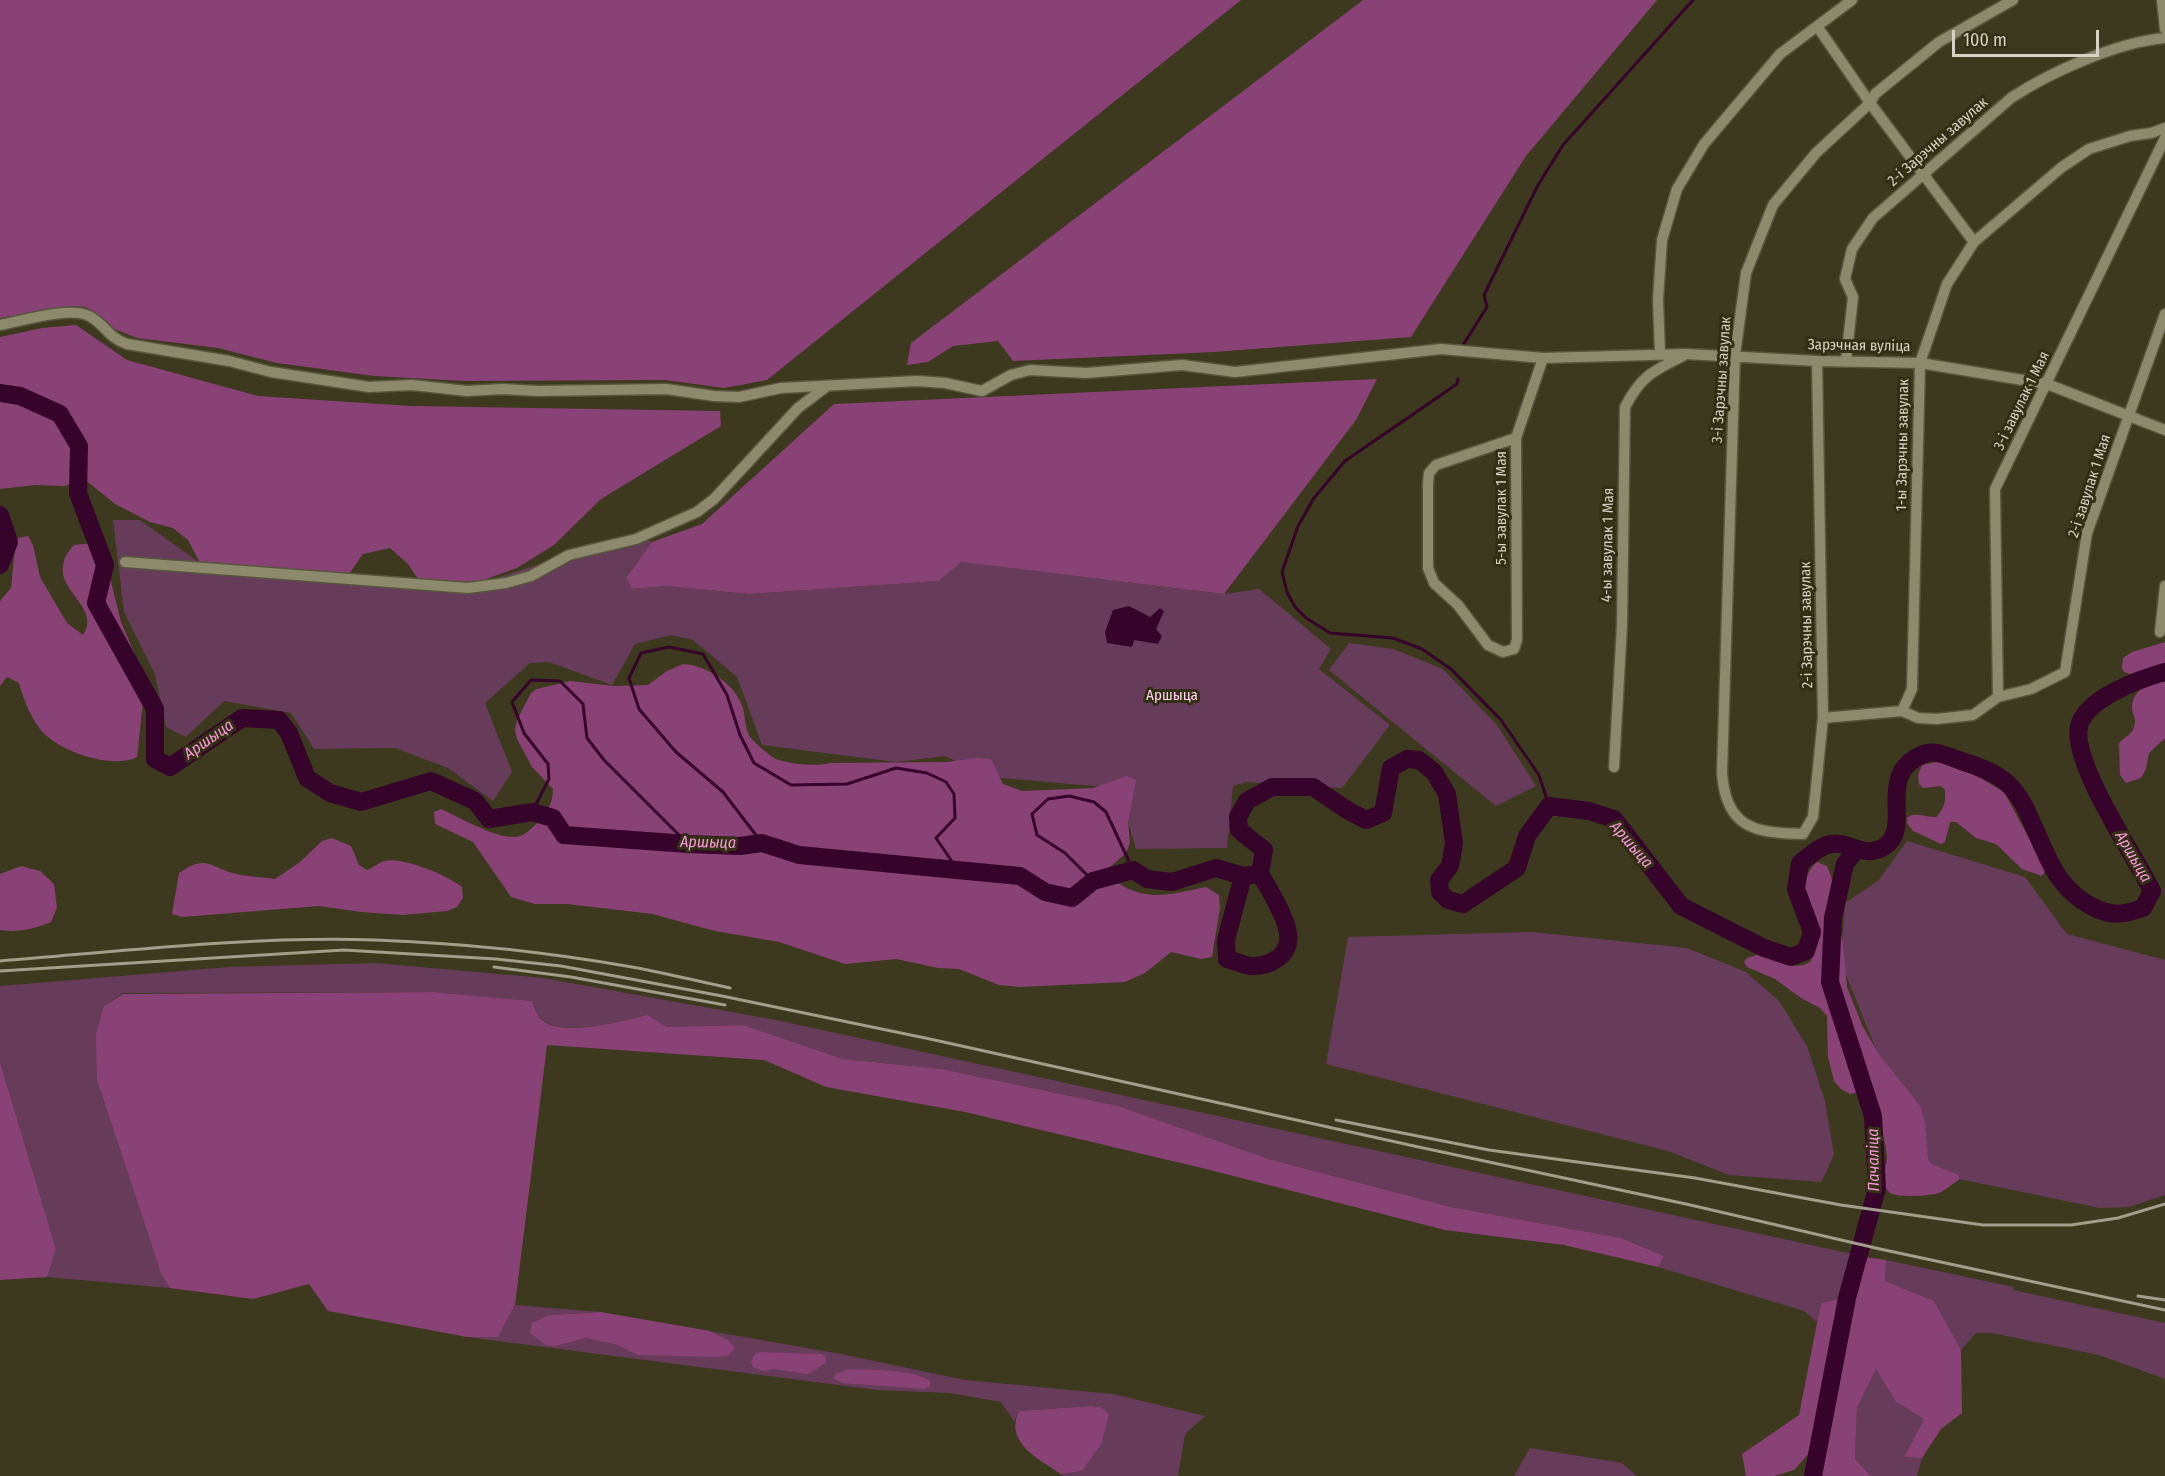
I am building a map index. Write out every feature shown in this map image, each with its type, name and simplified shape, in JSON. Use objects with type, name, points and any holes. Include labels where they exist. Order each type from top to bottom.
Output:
[{"type":"street","points":[[1660,354],[1658,299],[1662,240],[1677,189],[1704,144],[1780,54],[1852,0]]},
{"type":"street","name":"3-і Зарэчны завулак","points":[[1813,817],[1803,834],[1777,833],[1747,825],[1733,814],[1724,793],[1722,773],[1735,355],[1746,273],[1773,205],[1816,153],[1870,103],[1875,94],[1939,42],[2013,0]]},
{"type":"street","points":[[2162,0],[2165,29]]},
{"type":"street","points":[[1817,26],[1870,103],[1974,242]]},
{"type":"street","name":"2-і Зарэчны завулак","points":[[1846,360],[1853,297],[1845,279],[1852,249],[1873,218],[2011,98],[2034,83],[2066,68],[2148,39],[2165,38]]},
{"type":"street","name":"1-ы Зарэчны завулак","points":[[1902,711],[1912,689],[1920,363],[1947,284],[1974,242],[2062,167],[2089,149],[2165,128]]},
{"type":"street","name":"3-і завулак 1 Мая","points":[[1998,698],[1995,489],[2165,138]]},
{"type":"street","name":"Зарэчная вуліца","points":[[0,325],[81,313],[94,319],[116,340],[127,344],[229,361],[271,372],[369,387],[412,385],[467,390],[666,389],[739,397],[781,388],[916,381],[945,383],[982,390],[1011,375],[1030,370],[1086,373],[1182,365],[1235,372],[1441,349],[1543,358],[1686,354],[1817,361],[1920,363],[2047,384],[2165,430]]},
{"type":"street","name":"2-і завулак 1 Мая","points":[[1998,698],[2031,689],[2065,672],[2087,533],[2165,314]]},
{"type":"street","name":"4-ы завулак 1 Мая","points":[[1614,767],[1622,625],[1625,406],[1635,387],[1651,372],[1686,354]]},
{"type":"street","name":"5-ы завулак 1 Мая","points":[[1516,438],[1436,465],[1429,473],[1428,483],[1428,568],[1434,583],[1458,605],[1488,645],[1503,652],[1514,649],[1517,640],[1516,438],[1543,358]]},
{"type":"street","name":"2-і Зарэчны завулак","points":[[1813,817],[1823,718],[1817,361]]},
{"type":"street","points":[[125,562],[468,588],[506,583],[531,576],[569,555],[636,539],[697,512],[714,499],[798,408],[826,386]]},
{"type":"street","points":[[2160,632],[2165,586]]},
{"type":"street","points":[[1823,718],[1902,711],[1918,718],[1937,719],[1973,715],[1998,698]]},
{"type":"green space","name":"Аршыца","points":[[113,520],[140,520],[200,563],[462,589],[636,533],[652,542],[626,578],[632,589],[666,586],[749,594],[937,581],[961,562],[1224,594],[1259,589],[1331,649],[1319,669],[1390,725],[1342,788],[1246,782],[1233,786],[1227,848],[1136,849],[1118,788],[990,777],[945,756],[896,762],[762,745],[737,677],[693,640],[671,635],[635,644],[612,685],[549,662],[530,663],[485,703],[512,772],[493,801],[448,768],[395,748],[314,749],[291,713],[224,701],[186,737],[166,727],[155,674],[124,612]]},
{"type":"green space","points":[[1349,643],[1393,649],[1443,669],[1497,725],[1536,786],[1496,806],[1329,670]]},
{"type":"green space","points":[[1907,841],[2025,877],[2067,934],[2165,960],[2165,1195],[2129,1207],[2100,1208],[1925,1172],[1841,962],[1845,903],[1879,880]]},
{"type":"green space","points":[[1532,932],[1687,948],[1746,972],[1779,1001],[1807,1046],[1825,1101],[1834,1155],[1821,1182],[1729,1175],[1668,1151],[1326,1064],[1348,937]]},
{"type":"green space","points":[[376,963],[543,978],[776,1020],[1866,1257],[1852,1296],[1821,1303],[1817,1322],[1804,1311],[1658,1267],[1664,1256],[1621,1238],[1451,1207],[1269,1159],[1118,1106],[942,1069],[843,1059],[743,1025],[667,1027],[648,1015],[608,1024],[577,1028],[563,1027],[550,1024],[541,1018],[532,1001],[433,992],[123,993],[104,1006],[97,1080],[161,1274],[170,1288],[47,1277],[56,1249],[0,1062],[0,986],[228,967]]},
{"type":"green space","points":[[1886,1260],[2014,1287],[2013,1290],[2165,1323],[2165,1379],[2099,1355],[1992,1333],[1976,1333],[1961,1350],[1934,1301],[1885,1281]]},
{"type":"green space","points":[[515,1305],[601,1312],[550,1315],[556,1346],[586,1338],[614,1344],[638,1355],[728,1356],[728,1340],[710,1331],[841,1354],[965,1380],[1113,1394],[1205,1416],[1185,1434],[1178,1476],[1063,1476],[1061,1474],[1082,1471],[1101,1407],[1019,1411],[1014,1421],[1001,1402],[949,1393],[877,1390],[467,1337],[498,1337]]},
{"type":"green space","points":[[1876,1368],[1896,1402],[1924,1419],[1904,1457],[1922,1458],[1917,1476],[1871,1476],[1855,1459],[1857,1408]]},
{"type":"green space","points":[[1530,1448],[1622,1463],[1637,1476],[1514,1476]]},
{"type":"shaded area","points":[[0,0],[1241,0],[767,380],[724,388],[665,380],[464,381],[374,376],[277,363],[218,348],[137,338],[114,329],[102,317],[86,307],[73,306],[0,318]]},
{"type":"shaded area","points":[[1363,0],[1657,0],[1526,156],[1411,337],[1214,352],[1013,361],[998,341],[953,346],[928,362],[907,365],[911,343]]},
{"type":"shaded area","points":[[76,325],[127,360],[258,396],[411,406],[720,411],[721,426],[601,499],[554,545],[517,568],[475,583],[418,579],[408,564],[390,548],[363,554],[349,574],[200,563],[188,540],[173,528],[150,522],[115,504],[84,479],[64,486],[35,485],[0,489],[0,337],[42,328]]},
{"type":"shaded area","points":[[1377,379],[1356,420],[1224,594],[961,562],[938,581],[749,594],[666,586],[632,589],[626,578],[652,542],[702,524],[834,404]]},
{"type":"shaded area","points":[[28,536],[33,545],[40,577],[67,623],[83,635],[87,625],[87,616],[65,581],[64,561],[74,545],[94,543],[103,549],[121,622],[142,671],[144,692],[137,757],[114,761],[100,760],[72,751],[48,737],[36,724],[27,707],[19,683],[7,677],[0,686],[0,601],[11,588],[18,538]]},
{"type":"shaded area","points":[[1129,606],[1150,617],[1160,608],[1164,611],[1156,629],[1162,636],[1158,644],[1134,640],[1132,647],[1107,643],[1105,632],[1113,610]]},
{"type":"shaded area","points":[[2165,642],[2165,665],[2134,675],[2124,672],[2123,658],[2132,652]]},
{"type":"shaded area","points":[[683,664],[711,672],[727,684],[743,708],[751,737],[770,755],[782,761],[818,765],[991,759],[1003,784],[1022,791],[1093,788],[1127,776],[1136,780],[1128,822],[1130,843],[1126,853],[1110,867],[1110,878],[1123,886],[1145,894],[1167,894],[1206,887],[1219,895],[1220,908],[1212,957],[1201,959],[1171,952],[1145,973],[1125,982],[1020,987],[999,985],[959,969],[938,968],[896,959],[845,964],[779,942],[715,931],[652,914],[567,904],[535,904],[511,897],[473,842],[435,824],[434,812],[441,809],[480,828],[512,837],[525,833],[545,814],[551,803],[553,789],[532,767],[517,739],[515,730],[517,720],[531,693],[537,689],[570,681],[614,686],[648,685],[667,671]]},
{"type":"shaded area","points":[[2150,682],[2165,682],[2165,738],[2149,753],[2146,769],[2141,778],[2126,783],[2120,775],[2119,744],[2134,727],[2132,703],[2134,699],[2139,691]]},
{"type":"shaded area","points":[[1937,762],[1972,773],[2004,792],[2044,866],[2045,871],[2042,876],[2022,869],[1996,844],[1976,838],[1956,822],[1950,822],[1945,842],[1941,844],[1913,831],[1907,823],[1907,818],[1917,814],[1936,817],[1944,805],[1945,790],[1941,786],[1923,788],[1919,784],[1918,775],[1922,765]]},
{"type":"shaded area","points":[[332,838],[351,846],[359,865],[367,870],[385,861],[393,860],[413,864],[462,887],[463,898],[457,907],[447,911],[403,915],[319,906],[182,917],[172,914],[179,873],[189,867],[203,863],[246,876],[275,879],[300,862],[322,841]]},
{"type":"shaded area","points":[[1817,862],[1827,866],[1831,876],[1843,944],[1847,987],[1862,1025],[1878,1053],[1921,1107],[1925,1123],[1928,1159],[1931,1164],[1959,1175],[1959,1180],[1939,1193],[1905,1196],[1889,1192],[1884,1179],[1886,1149],[1870,1091],[1863,1086],[1850,1094],[1834,1081],[1828,1057],[1827,1016],[1820,1008],[1801,998],[1775,979],[1747,967],[1744,962],[1747,958],[1757,955],[1797,966],[1811,961],[1815,933],[1807,910],[1805,891],[1809,872]]},
{"type":"shaded area","points":[[21,866],[40,871],[54,884],[57,908],[51,922],[19,931],[0,930],[0,874]]},
{"type":"shaded area","points":[[433,992],[532,1001],[541,1019],[550,1025],[563,1028],[608,1024],[648,1015],[667,1027],[743,1025],[843,1059],[942,1069],[1118,1106],[1269,1159],[1451,1207],[1621,1238],[1664,1256],[1658,1267],[1564,1245],[1445,1230],[1206,1169],[965,1112],[826,1087],[764,1060],[547,1045],[515,1305],[498,1337],[467,1337],[328,1311],[309,1284],[253,1299],[170,1288],[161,1274],[97,1080],[96,1034],[104,1006],[123,994]]},
{"type":"shaded area","points":[[0,1062],[56,1249],[47,1277],[0,1280]]},
{"type":"shaded area","points":[[1866,1257],[1886,1260],[1885,1281],[1934,1301],[1961,1350],[1962,1413],[1941,1429],[1922,1458],[1904,1457],[1924,1419],[1896,1402],[1876,1369],[1857,1408],[1855,1459],[1871,1476],[1804,1476],[1812,1450],[1794,1470],[1774,1476],[1746,1476],[1742,1454],[1799,1415],[1821,1303],[1852,1296]]},
{"type":"shaded area","points":[[601,1312],[710,1331],[728,1340],[735,1348],[728,1356],[717,1357],[638,1355],[614,1344],[586,1338],[556,1346],[546,1345],[530,1333],[532,1323],[550,1315]]},
{"type":"shaded area","points":[[760,1352],[822,1354],[826,1358],[826,1363],[808,1374],[773,1369],[763,1371],[753,1367],[751,1362],[755,1354]]},
{"type":"shaded area","points":[[849,1369],[913,1374],[930,1381],[930,1386],[925,1389],[843,1383],[834,1379],[835,1374]]},
{"type":"shaded area","points":[[1101,1407],[1109,1414],[1101,1444],[1082,1471],[1061,1474],[1026,1449],[1016,1432],[1019,1411]]},
{"type":"waterway","points":[[1463,345],[1487,307],[1484,295],[1538,185],[1563,145],[1693,0]]},
{"type":"waterway","points":[[1458,379],[1457,384],[1345,461],[1314,498],[1298,526],[1282,572],[1287,592],[1295,607],[1306,618],[1330,633],[1393,638],[1422,649],[1451,669],[1501,720],[1539,775],[1549,806]]},
{"type":"waterway","name":"Аршыца","points":[[0,393],[20,396],[60,414],[79,446],[78,493],[105,565],[96,603],[155,709],[155,759],[170,767],[242,718],[279,720],[289,733],[307,778],[330,793],[361,802],[431,781],[475,801],[489,819],[532,812],[553,818],[564,835],[688,844],[740,846],[762,843],[799,855],[1020,876],[1045,892],[1072,898],[1093,881],[1133,870],[1147,879],[1172,882],[1216,868],[1243,876],[1260,874],[1264,850],[1239,830],[1238,817],[1247,801],[1272,787],[1313,787],[1366,820],[1383,813],[1391,768],[1407,759],[1419,760],[1434,772],[1447,794],[1454,843],[1450,866],[1439,880],[1440,892],[1448,900],[1463,904],[1517,868],[1527,836],[1549,806],[1589,811],[1614,819],[1681,906],[1764,948],[1791,957],[1806,951],[1812,932],[1796,889],[1800,863],[1819,849],[1831,844],[1844,845],[1863,851],[1884,847],[1893,838],[1896,827],[1897,787],[1901,774],[1909,763],[1929,753],[1944,755],[1975,766],[2004,780],[2023,804],[2053,868],[2068,889],[2078,898],[2098,910],[2111,913],[2123,913],[2143,908],[2152,891],[2093,783],[2079,739],[2080,723],[2085,714],[2105,697],[2130,684],[2165,672]]},
{"type":"waterway","name":"Аршыца","points":[[0,515],[9,542],[0,565]]},
{"type":"waterway","points":[[762,843],[723,792],[676,752],[639,709],[629,678],[641,653],[669,647],[703,654],[727,695],[740,735],[754,763],[791,785],[847,784],[896,768],[927,773],[946,782],[954,794],[955,818],[936,838],[957,869]]},
{"type":"waterway","points":[[532,812],[549,779],[548,764],[524,733],[512,702],[531,680],[560,681],[583,704],[587,738],[604,760],[688,844]]},
{"type":"waterway","points":[[1093,881],[1065,853],[1037,835],[1032,814],[1048,799],[1069,796],[1094,802],[1106,812],[1133,870]]},
{"type":"waterway","name":"Пачаліца","points":[[1813,1476],[1847,1298],[1877,1188],[1873,1116],[1830,982],[1833,918],[1845,864],[1857,849]]},
{"type":"waterway","points":[[1243,876],[1226,940],[1227,959],[1257,966],[1277,959],[1288,942],[1284,920],[1260,874]]},
{"type":"railway","points":[[0,961],[234,942],[375,940],[439,943],[568,957],[644,969],[730,988]]},
{"type":"railway","points":[[0,971],[344,950],[496,959],[561,966],[722,996],[930,1039],[2165,1310]]},
{"type":"railway","points":[[494,967],[571,977],[725,1005]]},
{"type":"railway","points":[[1336,1120],[1489,1150],[1695,1178],[1841,1205],[1983,1225],[2071,1225],[2118,1218],[2165,1204]]},
{"type":"railway","points":[[2138,1296],[2165,1300]]}]
